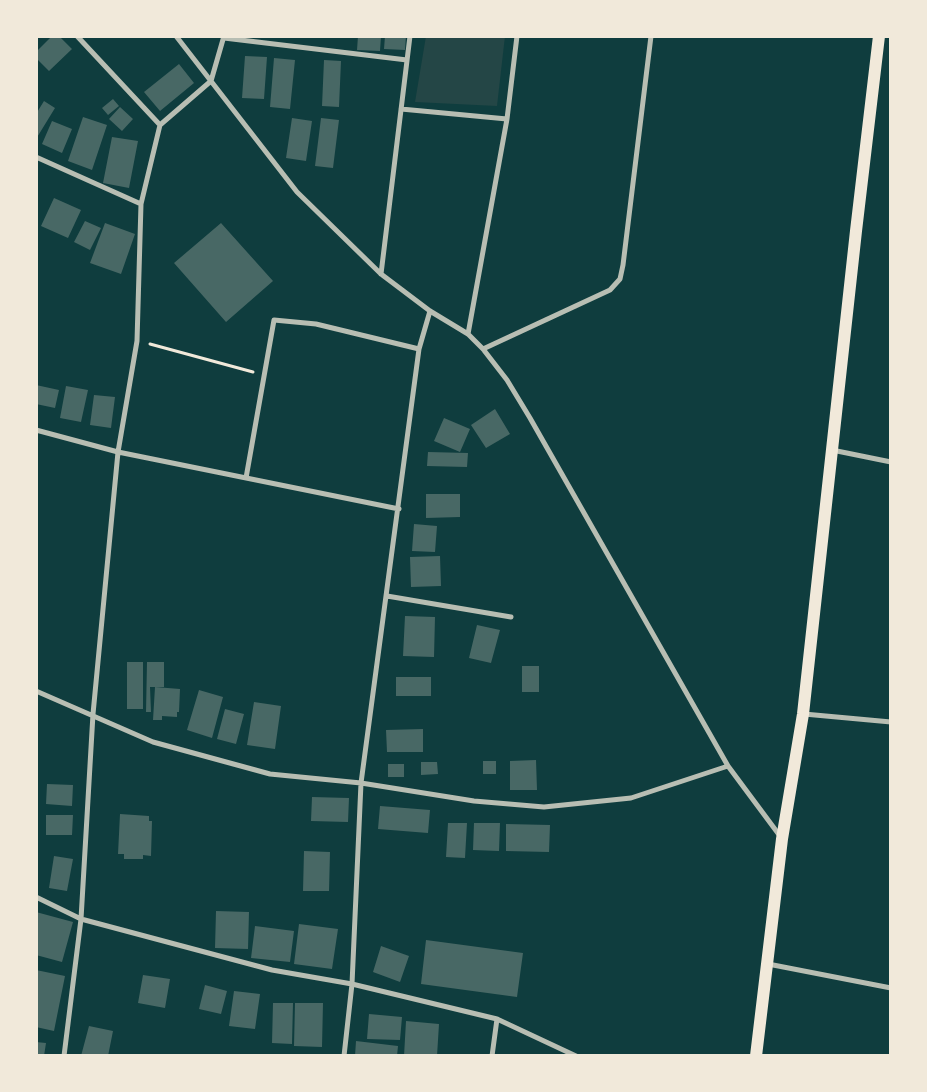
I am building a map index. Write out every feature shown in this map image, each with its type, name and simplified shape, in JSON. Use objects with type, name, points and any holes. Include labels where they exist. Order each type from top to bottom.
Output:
[{"type":"main road","points":[[756,1056],[782,839],[803,714],[879,36]]},
{"type":"street","points":[[77,36],[160,125]]},
{"type":"street","points":[[176,36],[297,192],[382,274],[430,311],[468,334],[483,349],[507,380],[728,766],[782,839]]},
{"type":"street","points":[[382,274],[410,36]]},
{"type":"street","points":[[468,334],[507,120],[518,36]]},
{"type":"street","points":[[483,349],[610,290],[620,279],[651,36]]},
{"type":"street","points":[[64,1056],[80,918],[93,714],[118,452],[137,341],[141,204],[160,125],[211,81],[224,37],[407,60]]},
{"type":"street","points":[[401,109],[507,120]]},
{"type":"street","points":[[36,157],[141,204]]},
{"type":"street","points":[[344,1056],[352,984],[361,783],[420,349],[430,311]]},
{"type":"street","points":[[246,478],[274,320],[316,324],[420,349]]},
{"type":"street","points":[[36,430],[118,452],[399,509]]},
{"type":"street","points":[[832,450],[891,462]]},
{"type":"street","points":[[387,596],[511,617]]},
{"type":"street","points":[[36,691],[93,714],[153,742],[270,774],[361,783],[474,801],[544,807],[631,798],[728,766]]},
{"type":"street","points":[[803,714],[891,722]]},
{"type":"street","points":[[36,896],[80,918],[272,970],[352,984],[497,1019],[576,1056]]},
{"type":"street","points":[[768,964],[891,988]]},
{"type":"street","points":[[492,1056],[497,1019]]},
{"type":"path","points":[[137,341],[264,375]]},
{"type":"shaded area","points":[[426,36],[505,36],[497,106],[415,102]]},
{"type":"building","points":[[52,36],[59,36],[72,49],[49,71],[36,58],[36,52]]},
{"type":"building","points":[[358,36],[381,36],[380,51],[357,50]]},
{"type":"building","points":[[385,36],[406,36],[405,50],[384,49]]},
{"type":"building","points":[[245,56],[267,57],[264,99],[242,98]]},
{"type":"building","points":[[274,58],[295,60],[290,109],[270,107]]},
{"type":"building","points":[[324,60],[341,61],[339,107],[322,106]]},
{"type":"building","points":[[179,64],[194,83],[160,111],[144,92]]},
{"type":"building","points":[[113,99],[119,106],[108,115],[102,108]]},
{"type":"building","points":[[44,101],[55,108],[36,139],[36,114]]},
{"type":"building","points":[[120,107],[133,119],[122,131],[109,119]]},
{"type":"building","points":[[83,117],[107,125],[92,170],[68,161]]},
{"type":"building","points":[[292,118],[312,121],[306,161],[286,158]]},
{"type":"building","points":[[321,118],[339,120],[333,168],[315,166]]},
{"type":"building","points":[[52,121],[72,129],[62,153],[42,144]]},
{"type":"building","points":[[112,137],[138,141],[129,188],[103,183]]},
{"type":"building","points":[[54,198],[81,210],[68,238],[41,226]]},
{"type":"building","points":[[85,221],[101,228],[90,250],[74,242]]},
{"type":"building","points":[[105,223],[135,234],[121,274],[90,263]]},
{"type":"building","points":[[221,223],[273,281],[226,322],[174,263]]},
{"type":"building","points":[[36,385],[59,390],[55,408],[36,404]]},
{"type":"building","points":[[66,386],[88,390],[81,422],[60,418]]},
{"type":"building","points":[[94,395],[115,397],[111,428],[90,425]]},
{"type":"building","points":[[495,409],[510,434],[486,448],[471,425]]},
{"type":"building","points":[[444,418],[470,429],[460,452],[434,441]]},
{"type":"building","points":[[428,452],[468,453],[467,467],[427,466]]},
{"type":"building","points":[[426,494],[460,494],[460,517],[426,518]]},
{"type":"building","points":[[414,524],[437,526],[435,552],[412,551]]},
{"type":"building","points":[[440,556],[441,586],[411,587],[410,557]]},
{"type":"building","points":[[405,616],[435,617],[434,657],[403,656]]},
{"type":"building","points":[[477,625],[500,630],[491,663],[469,658]]},
{"type":"building","points":[[127,662],[143,662],[143,709],[127,709]]},
{"type":"building","points":[[147,662],[164,662],[164,687],[150,687],[151,712],[146,712]]},
{"type":"building","points":[[522,666],[539,666],[539,692],[522,692]]},
{"type":"building","points":[[396,677],[431,677],[431,696],[396,696]]},
{"type":"building","points":[[155,687],[180,689],[177,717],[162,716],[162,720],[153,720]]},
{"type":"building","points":[[199,690],[223,697],[212,738],[187,730]]},
{"type":"building","points":[[254,702],[281,706],[275,749],[247,745]]},
{"type":"building","points":[[225,709],[244,714],[236,744],[217,739]]},
{"type":"building","points":[[423,729],[423,752],[387,752],[386,730]]},
{"type":"building","points":[[536,760],[537,790],[510,790],[510,761]]},
{"type":"building","points":[[483,761],[496,761],[496,774],[483,774]]},
{"type":"building","points":[[421,762],[437,762],[438,774],[421,775]]},
{"type":"building","points":[[388,764],[404,764],[404,777],[388,777]]},
{"type":"building","points":[[47,784],[73,785],[72,806],[46,804]]},
{"type":"building","points":[[312,797],[349,798],[348,822],[311,821]]},
{"type":"building","points":[[380,806],[430,810],[428,833],[378,829]]},
{"type":"building","points":[[120,814],[149,816],[149,821],[152,821],[151,856],[143,855],[143,859],[124,859],[124,854],[118,854]]},
{"type":"building","points":[[46,815],[73,815],[72,835],[46,835]]},
{"type":"building","points":[[448,823],[467,823],[465,858],[446,857]]},
{"type":"building","points":[[474,823],[500,823],[499,851],[473,850]]},
{"type":"building","points":[[506,824],[550,825],[549,852],[506,851]]},
{"type":"building","points":[[304,851],[330,852],[329,891],[303,891]]},
{"type":"building","points":[[54,856],[73,859],[67,891],[49,888]]},
{"type":"building","points":[[216,911],[249,912],[248,949],[215,948]]},
{"type":"building","points":[[36,912],[73,922],[62,962],[36,955]]},
{"type":"building","points":[[299,924],[338,929],[332,969],[294,964]]},
{"type":"building","points":[[255,926],[294,931],[290,962],[251,958]]},
{"type":"building","points":[[426,940],[523,953],[517,997],[421,984]]},
{"type":"building","points":[[381,946],[409,956],[400,982],[373,972]]},
{"type":"building","points":[[36,970],[65,976],[54,1031],[36,1027]]},
{"type":"building","points":[[143,975],[170,979],[165,1008],[138,1003]]},
{"type":"building","points":[[205,985],[227,991],[221,1014],[199,1009]]},
{"type":"building","points":[[234,991],[260,994],[255,1029],[229,1026]]},
{"type":"building","points":[[273,1003],[293,1003],[292,1044],[272,1043]]},
{"type":"building","points":[[295,1003],[323,1003],[322,1047],[294,1046]]},
{"type":"building","points":[[369,1014],[402,1017],[400,1040],[367,1039]]},
{"type":"building","points":[[406,1021],[439,1024],[437,1056],[404,1056]]},
{"type":"building","points":[[89,1026],[113,1031],[108,1056],[81,1056]]},
{"type":"building","points":[[356,1041],[398,1046],[397,1056],[355,1056]]},
{"type":"building","points":[[36,1042],[46,1043],[44,1056],[36,1056]]}]
